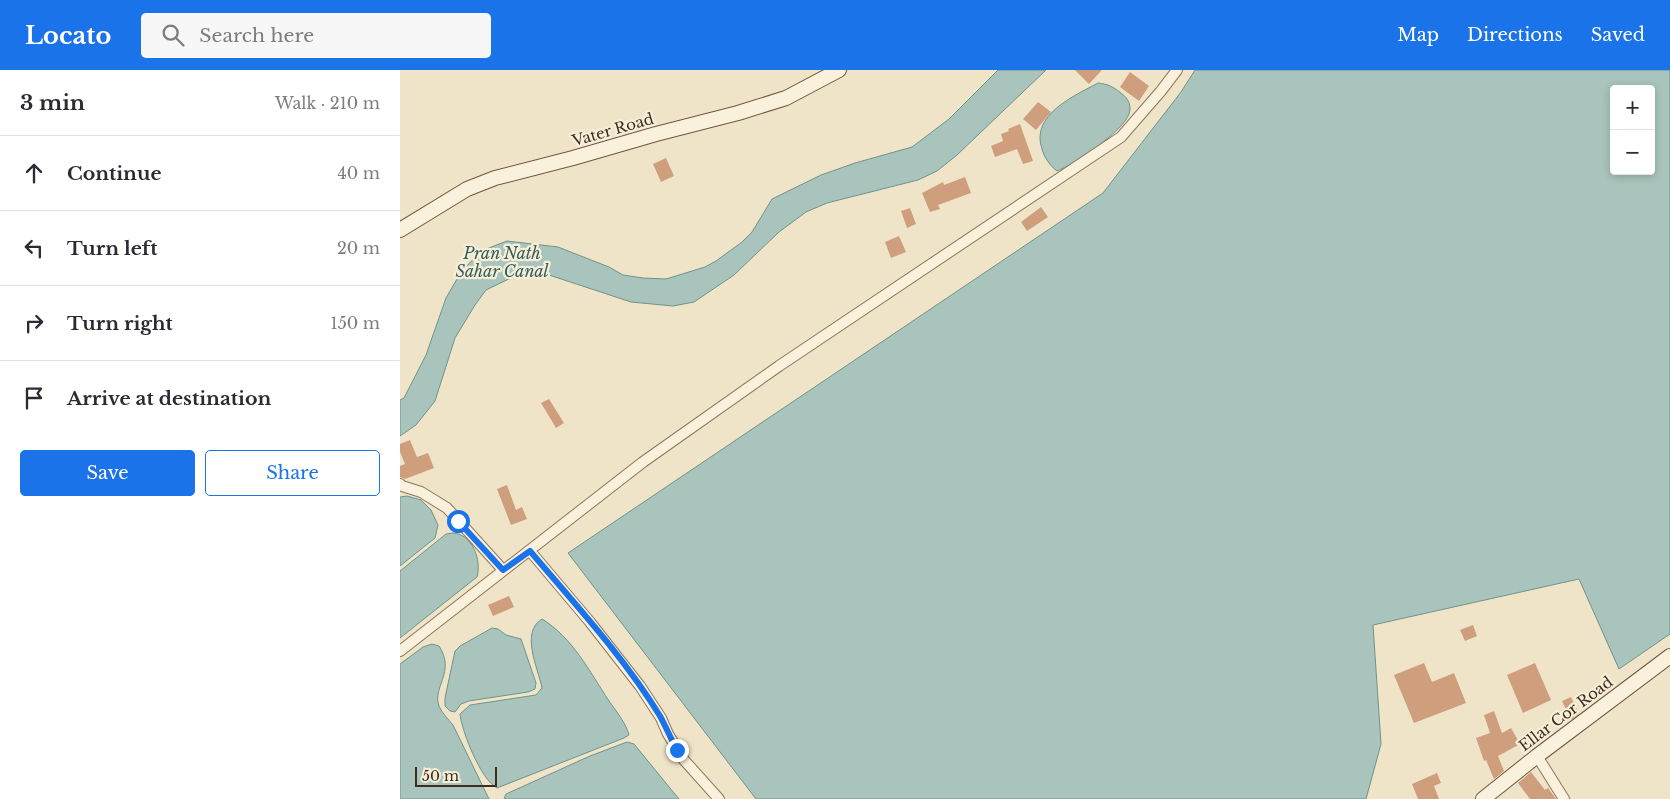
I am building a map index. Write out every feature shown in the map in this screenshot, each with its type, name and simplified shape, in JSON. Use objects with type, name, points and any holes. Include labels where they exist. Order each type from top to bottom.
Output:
[{"type":"street","name":"Vater Road","points":[[400,230],[467,189],[495,178],[656,134],[738,114],[786,98],[839,70]]},
{"type":"street","points":[[400,651],[643,462],[779,366],[1121,137],[1177,70]]},
{"type":"street","points":[[400,484],[421,492],[447,508],[503,570]]},
{"type":"street","points":[[530,551],[590,622],[640,686],[661,718],[668,734],[684,760],[719,799]]},
{"type":"street","name":"Ellar Cor Road","points":[[1482,799],[1670,656]]},
{"type":"street","points":[[1537,756],[1564,799]]},
{"type":"water","name":"Pran Nath Sahar Canal","points":[[998,70],[1046,70],[957,155],[937,171],[918,180],[827,203],[806,212],[779,232],[734,275],[694,302],[673,306],[631,302],[546,274],[531,273],[515,276],[486,290],[455,338],[435,401],[416,425],[400,436],[400,400],[404,398],[426,355],[446,298],[461,272],[481,251],[507,241],[558,247],[609,267],[623,275],[643,278],[666,279],[705,267],[742,242],[752,232],[772,199],[821,175],[912,147],[949,119]]},
{"type":"water","points":[[1195,70],[1670,70],[1670,634],[1619,669],[1579,579],[1373,625],[1381,744],[1366,799],[756,799],[568,553],[1103,193],[1181,92]]},
{"type":"water","points":[[1098,83],[1111,86],[1128,100],[1130,105],[1129,114],[1118,129],[1097,147],[1065,168],[1057,171],[1043,152],[1040,137],[1042,126],[1056,108]]},
{"type":"water","points":[[407,496],[421,500],[431,510],[438,525],[435,538],[400,566],[400,497]]},
{"type":"water","points":[[446,534],[460,534],[474,549],[478,563],[477,577],[400,638],[400,571]]},
{"type":"water","points":[[542,619],[562,635],[580,656],[621,717],[629,735],[497,788],[485,776],[473,755],[464,732],[460,714],[470,705],[536,695],[542,688],[534,661],[531,641],[532,632]]},
{"type":"water","points":[[492,628],[498,629],[506,635],[521,639],[536,683],[535,689],[528,692],[469,701],[461,704],[455,712],[450,711],[445,706],[445,698],[455,651],[460,646]]},
{"type":"water","points":[[432,644],[439,646],[444,655],[445,671],[438,692],[439,706],[443,714],[453,725],[489,799],[400,799],[400,664],[423,647]]},
{"type":"water","points":[[627,742],[634,744],[679,799],[504,799],[506,794],[590,756]]},
{"type":"building","points":[[1075,70],[1102,70],[1089,84]]},
{"type":"building","points":[[1130,72],[1149,86],[1139,101],[1120,87]]},
{"type":"building","points":[[1038,102],[1051,112],[1036,130],[1023,119]]},
{"type":"building","points":[[1020,124],[1033,161],[1023,164],[1017,149],[995,157],[991,146],[1003,141],[1001,134]]},
{"type":"building","points":[[666,158],[674,176],[661,182],[653,164]]},
{"type":"building","points":[[965,177],[971,193],[938,205],[940,209],[930,212],[922,193],[943,182],[944,185]]},
{"type":"building","points":[[1041,207],[1048,217],[1027,231],[1021,222]]},
{"type":"building","points":[[910,208],[916,224],[907,228],[901,211]]},
{"type":"building","points":[[899,236],[906,252],[891,258],[885,242]]},
{"type":"building","points":[[549,399],[564,423],[556,428],[541,403]]},
{"type":"building","points":[[410,440],[417,457],[428,453],[434,468],[405,479],[400,477],[400,466],[405,464],[400,452],[400,444]]},
{"type":"building","points":[[507,485],[516,510],[522,507],[527,519],[511,525],[497,489]]},
{"type":"building","points":[[509,596],[514,607],[493,616],[488,605]]},
{"type":"building","points":[[1473,625],[1477,636],[1465,641],[1460,630]]},
{"type":"building","points":[[1424,663],[1432,682],[1454,673],[1466,703],[1414,723],[1394,675]]},
{"type":"building","points":[[1535,663],[1551,700],[1523,713],[1507,675]]},
{"type":"building","points":[[1571,697],[1579,714],[1571,720],[1562,701]]},
{"type":"building","points":[[1494,711],[1502,733],[1511,728],[1520,744],[1498,756],[1504,771],[1494,779],[1486,760],[1484,761],[1476,738],[1490,733],[1484,715]]},
{"type":"building","points":[[1531,772],[1545,790],[1548,788],[1556,799],[1530,799],[1518,783]]},
{"type":"building","points":[[1437,773],[1441,783],[1434,786],[1439,799],[1418,799],[1412,784]]},
{"type":"route","points":[[458,521],[503,570],[530,551],[590,622],[640,686],[661,718],[677,750]]}]
